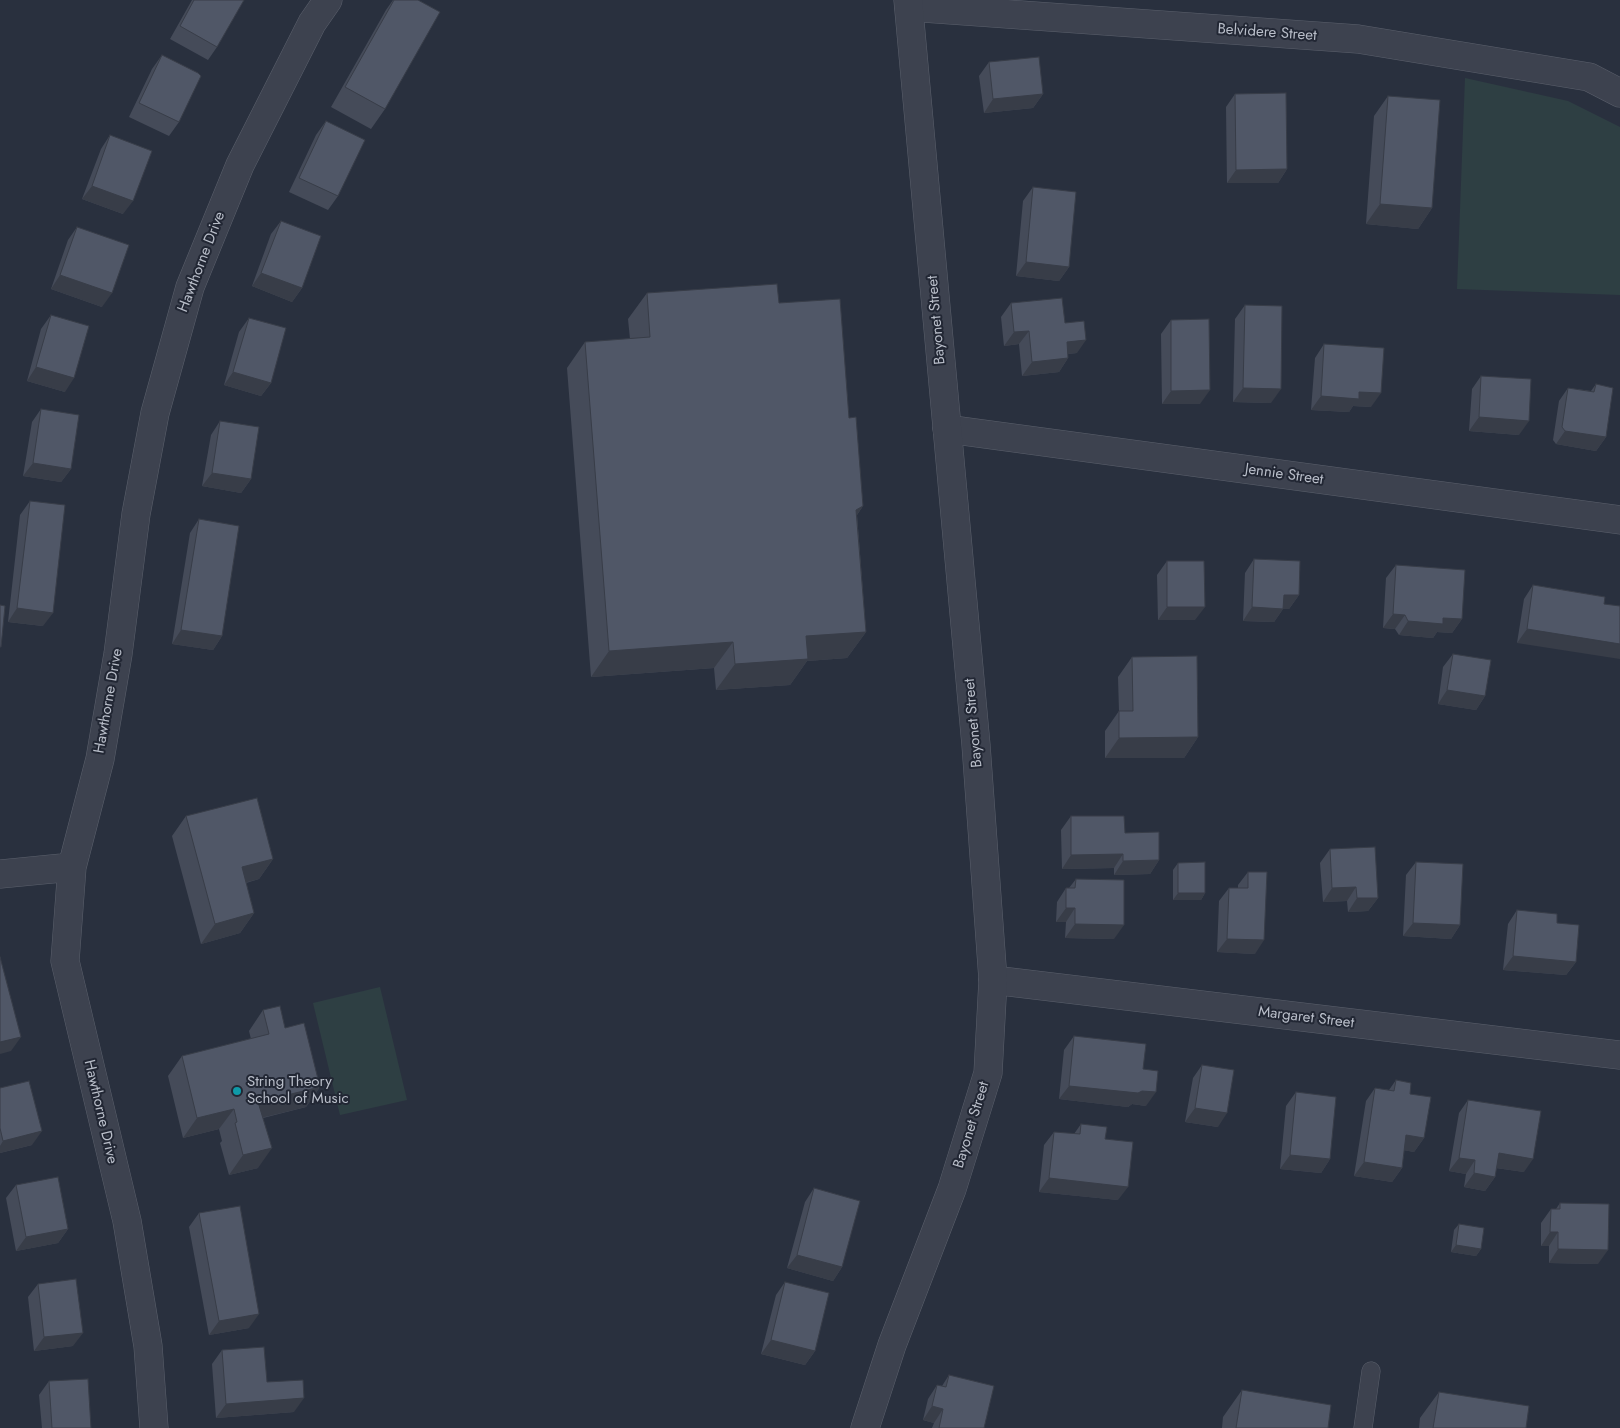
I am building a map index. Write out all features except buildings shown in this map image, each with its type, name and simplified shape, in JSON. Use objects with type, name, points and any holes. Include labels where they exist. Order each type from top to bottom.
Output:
[{"type":"street","name":"Hawthorne Drive","points":[[154,1428],[148,1346],[127,1221],[65,962],[72,867],[100,759],[118,654],[136,514],[155,414],[190,287],[240,165],[312,23],[328,0]]},
{"type":"street","name":"Belvidere Street","points":[[908,3],[1358,39],[1589,77],[1620,93]]},
{"type":"street","name":"Bayonet Street","points":[[865,1428],[892,1345],[952,1189],[988,1073],[993,980],[976,745],[908,3]]},
{"type":"street","name":"Jennie Street","points":[[947,429],[1620,520]]},
{"type":"street","points":[[0,874],[72,867]]},
{"type":"street","name":"Margaret Street","points":[[993,980],[1620,1055]]},
{"type":"lane","points":[[1363,1428],[1371,1371]]},
{"type":"shaded area","points":[[1465,78],[1568,101],[1620,127],[1620,295],[1457,289]]},
{"type":"shaded area","points":[[380,987],[407,1100],[340,1115],[313,1003]]},
{"type":"place","name":"String Theory School of Music","points":[[237,1091]]}]
